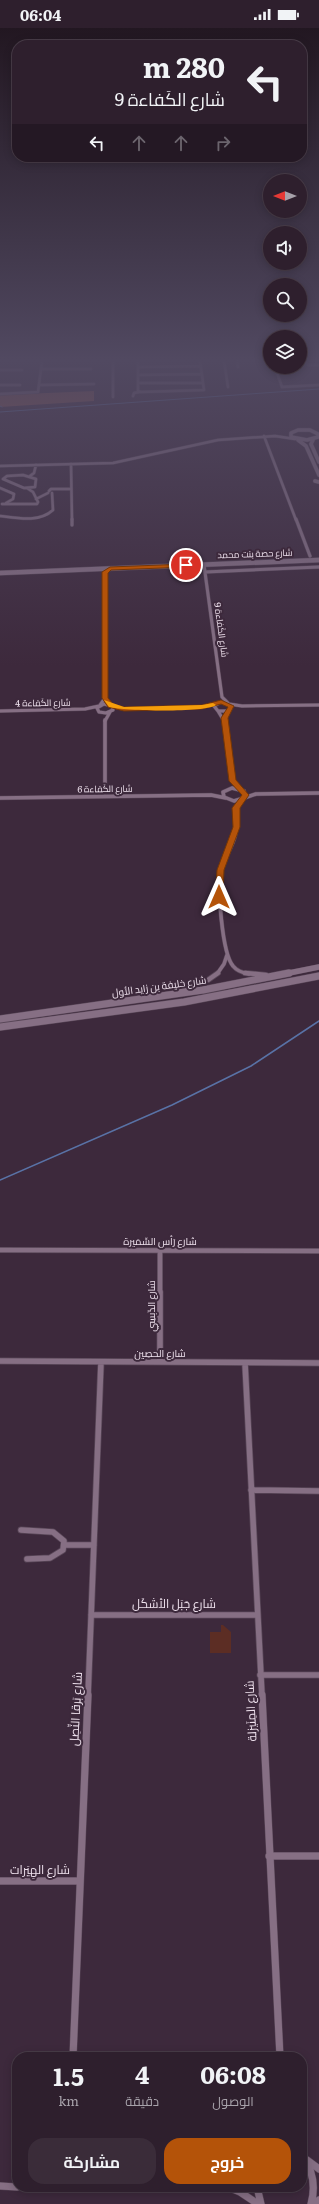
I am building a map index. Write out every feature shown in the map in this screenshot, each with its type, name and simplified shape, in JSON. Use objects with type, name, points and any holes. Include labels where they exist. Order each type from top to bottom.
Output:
[{"type":"main road","points":[[313,463],[319,475]]},
{"type":"main road","name":"شارع حصة بنت محمد","points":[[0,569],[319,556]]},
{"type":"main road","name":"شارع حصة بنت محمد","points":[[0,573],[319,560]]},
{"type":"main road","name":"شارع خليفة بن زايد الأول","points":[[0,1019],[169,995],[284,975],[319,967]]},
{"type":"main road","name":"شارع خليفة بن زايد الأول","points":[[0,1027],[184,1002],[319,976]]},
{"type":"street","points":[[0,466],[119,463]]},
{"type":"street","points":[[274,463],[310,556]]},
{"type":"street","points":[[71,464],[72,525]]},
{"type":"street","points":[[30,476],[34,473],[36,465]]},
{"type":"street","points":[[1,478],[7,476],[30,476],[36,480],[33,493]]},
{"type":"street","points":[[1,478],[28,488],[38,502],[33,506],[1,504]]},
{"type":"street","points":[[28,488],[35,487]]},
{"type":"street","points":[[0,488],[13,492],[13,497],[10,501],[1,504]]},
{"type":"street","points":[[36,499],[50,493],[51,489],[71,489]]},
{"type":"street","points":[[33,493],[52,497]]},
{"type":"street","points":[[0,517],[46,516],[53,510],[52,497],[50,493]]},
{"type":"street","points":[[10,501],[15,504]]},
{"type":"street","name":"شارع الكَفاءة 9","points":[[204,565],[222,697]]},
{"type":"street","points":[[205,572],[319,567]]},
{"type":"street","points":[[98,569],[105,573]]},
{"type":"street","points":[[105,573],[110,569]]},
{"type":"street","points":[[105,573],[105,698],[97,709],[105,720]]},
{"type":"street","points":[[224,718],[232,707],[222,697],[214,706],[224,718],[232,781],[245,794],[236,808],[235,833],[222,864],[219,883],[227,954],[232,964],[245,973],[257,975],[284,975]]},
{"type":"street","points":[[105,698],[114,709],[105,720],[105,792]]},
{"type":"street","points":[[110,712],[124,709],[202,707],[229,703],[242,706],[319,705]]},
{"type":"street","name":"شارع الكَفاءة 4","points":[[0,711],[85,709],[100,706],[111,706]]},
{"type":"street","points":[[111,706],[124,709]]},
{"type":"street","points":[[202,707],[217,710],[229,710],[242,706]]},
{"type":"street","name":"شارع الكَفاءة 4","points":[[85,709],[99,712],[110,712]]},
{"type":"street","points":[[232,781],[223,795],[236,808]]},
{"type":"street","points":[[241,789],[256,794]]},
{"type":"street","name":"شارع الكَفاءة 6","points":[[211,795],[225,790],[241,789]]},
{"type":"street","points":[[242,799],[256,794],[319,793]]},
{"type":"street","name":"شارع الكَفاءة 6","points":[[0,798],[211,795],[227,799],[242,799]]},
{"type":"street","points":[[169,995],[200,985],[214,978],[224,965],[227,954]]},
{"type":"street","name":"شارع رَأس السِّمَيرة","points":[[0,1250],[319,1251]]},
{"type":"street","name":"شارع الدِّبسِي","points":[[160,1250],[160,1361]]},
{"type":"street","name":"شارع الحصِين","points":[[0,1362],[160,1361],[319,1363]]},
{"type":"street","name":"شارع بَرقا النِّصِل","points":[[73,2052],[101,1362]]},
{"type":"street","name":"شارع المِنَيزلة","points":[[245,1363],[280,2052]]},
{"type":"street","points":[[251,1490],[319,1491]]},
{"type":"street","points":[[21,1530],[54,1532],[63,1539],[64,1545],[62,1552],[52,1558],[27,1559]]},
{"type":"street","points":[[64,1545],[94,1545]]},
{"type":"street","name":"شارع جَبَل الأشكَل","points":[[91,1615],[257,1615]]},
{"type":"street","points":[[260,1674],[319,1675]]},
{"type":"street","points":[[269,1856],[319,1856]]},
{"type":"street","name":"شارع الهِيَرات","points":[[0,1881],[80,1881]]},
{"type":"street","points":[[307,2159],[319,2169]]},
{"type":"street","points":[[307,2163],[311,2171],[314,2185],[312,2204]]},
{"type":"street","points":[[0,2186],[12,2186]]},
{"type":"street","points":[[240,2192],[260,2204]]},
{"type":"street","points":[[257,2192],[260,2204]]},
{"type":"street","points":[[312,2204],[319,2200]]},
{"type":"shaded area","points":[[221,1625],[231,1632],[231,1653],[210,1653],[210,1632],[221,1632]]},
{"type":"waterway","points":[[0,1180],[172,1105],[251,1066],[319,1021]]},
{"type":"slow traffic","points":[[107,701],[112,706],[124,709],[202,707],[213,705]]},
{"type":"route","points":[[186,565],[110,569],[105,572],[105,698],[110,705],[124,709],[202,707],[221,702],[228,703],[232,707],[224,718],[232,781],[244,791],[245,795],[236,808],[237,814],[234,839],[221,870],[219,897]]}]
